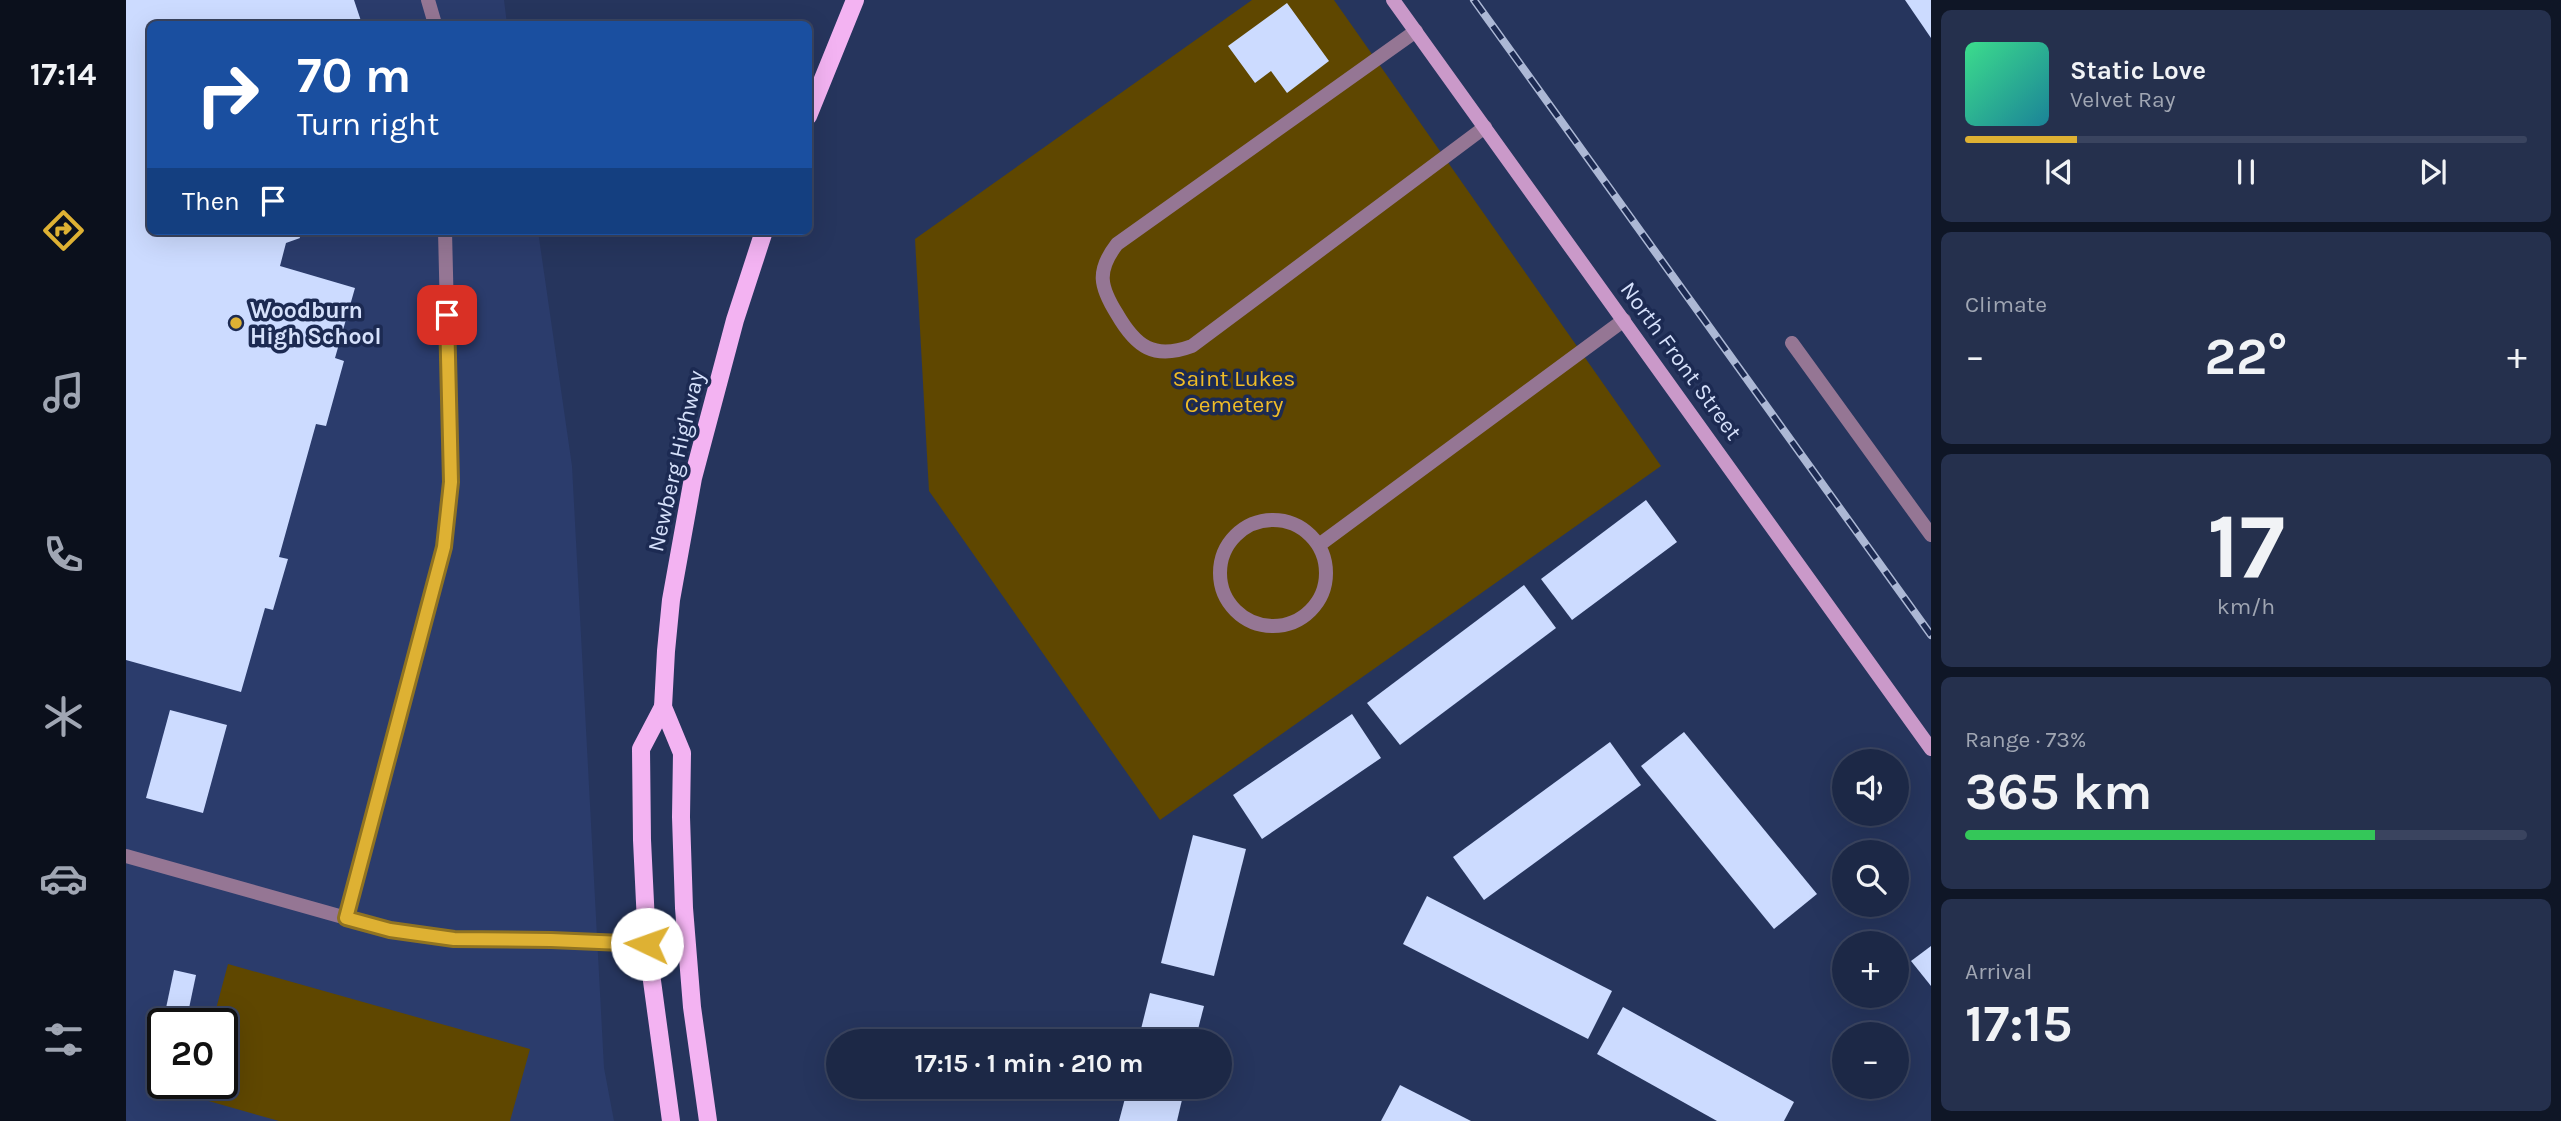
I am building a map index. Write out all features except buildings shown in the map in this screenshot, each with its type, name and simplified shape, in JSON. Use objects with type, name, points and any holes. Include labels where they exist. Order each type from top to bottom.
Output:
[{"type":"main road","points":[[812,106],[855,0]]},
{"type":"main road","name":"North Front Street","points":[[1394,0],[1931,749]]},
{"type":"main road","name":"Newberg Highway","points":[[671,1121],[643,899],[641,749],[663,706],[671,600],[693,478],[735,320],[763,235]]},
{"type":"main road","name":"Newberg Highway","points":[[663,706],[682,753],[684,908],[692,1007],[708,1121]]},
{"type":"street","points":[[428,0],[434,21]]},
{"type":"street","points":[[1416,31],[1117,244],[1108,256],[1103,270],[1103,285],[1107,299],[1130,336],[1143,346],[1159,352],[1176,352],[1192,346],[1485,127]]},
{"type":"street","points":[[346,918],[444,547],[451,482],[445,235]]},
{"type":"street","points":[[1319,545],[1624,320]]},
{"type":"street","points":[[1792,343],[1931,535]]},
{"type":"street","points":[[1280,520],[1303,528],[1319,545],[1327,568],[1323,592],[1310,612],[1290,624],[1266,626],[1244,618],[1227,600],[1220,578],[1223,554],[1236,534],[1257,522],[1280,520]]},
{"type":"street","points":[[126,856],[390,930],[454,939],[647,944]]},
{"type":"shaded area","points":[[126,0],[504,0],[507,21],[147,21],[147,235],[539,235],[572,466],[604,1068],[614,1121],[126,1121]]},
{"type":"green space","name":"Saint Lukes Cemetery","points":[[1252,0],[1334,0],[1661,466],[1160,820],[929,491],[915,239]]},
{"type":"green space","points":[[228,964],[530,1049],[510,1121],[279,1121],[202,1099],[238,1099],[238,1008],[216,1008]]},
{"type":"railway","points":[[1474,0],[1931,635]]},
{"type":"place","name":"Woodburn High School","points":[[236,323]]},
{"type":"route","points":[[447,315],[451,482],[444,547],[346,918],[390,930],[454,939],[647,944]]}]
